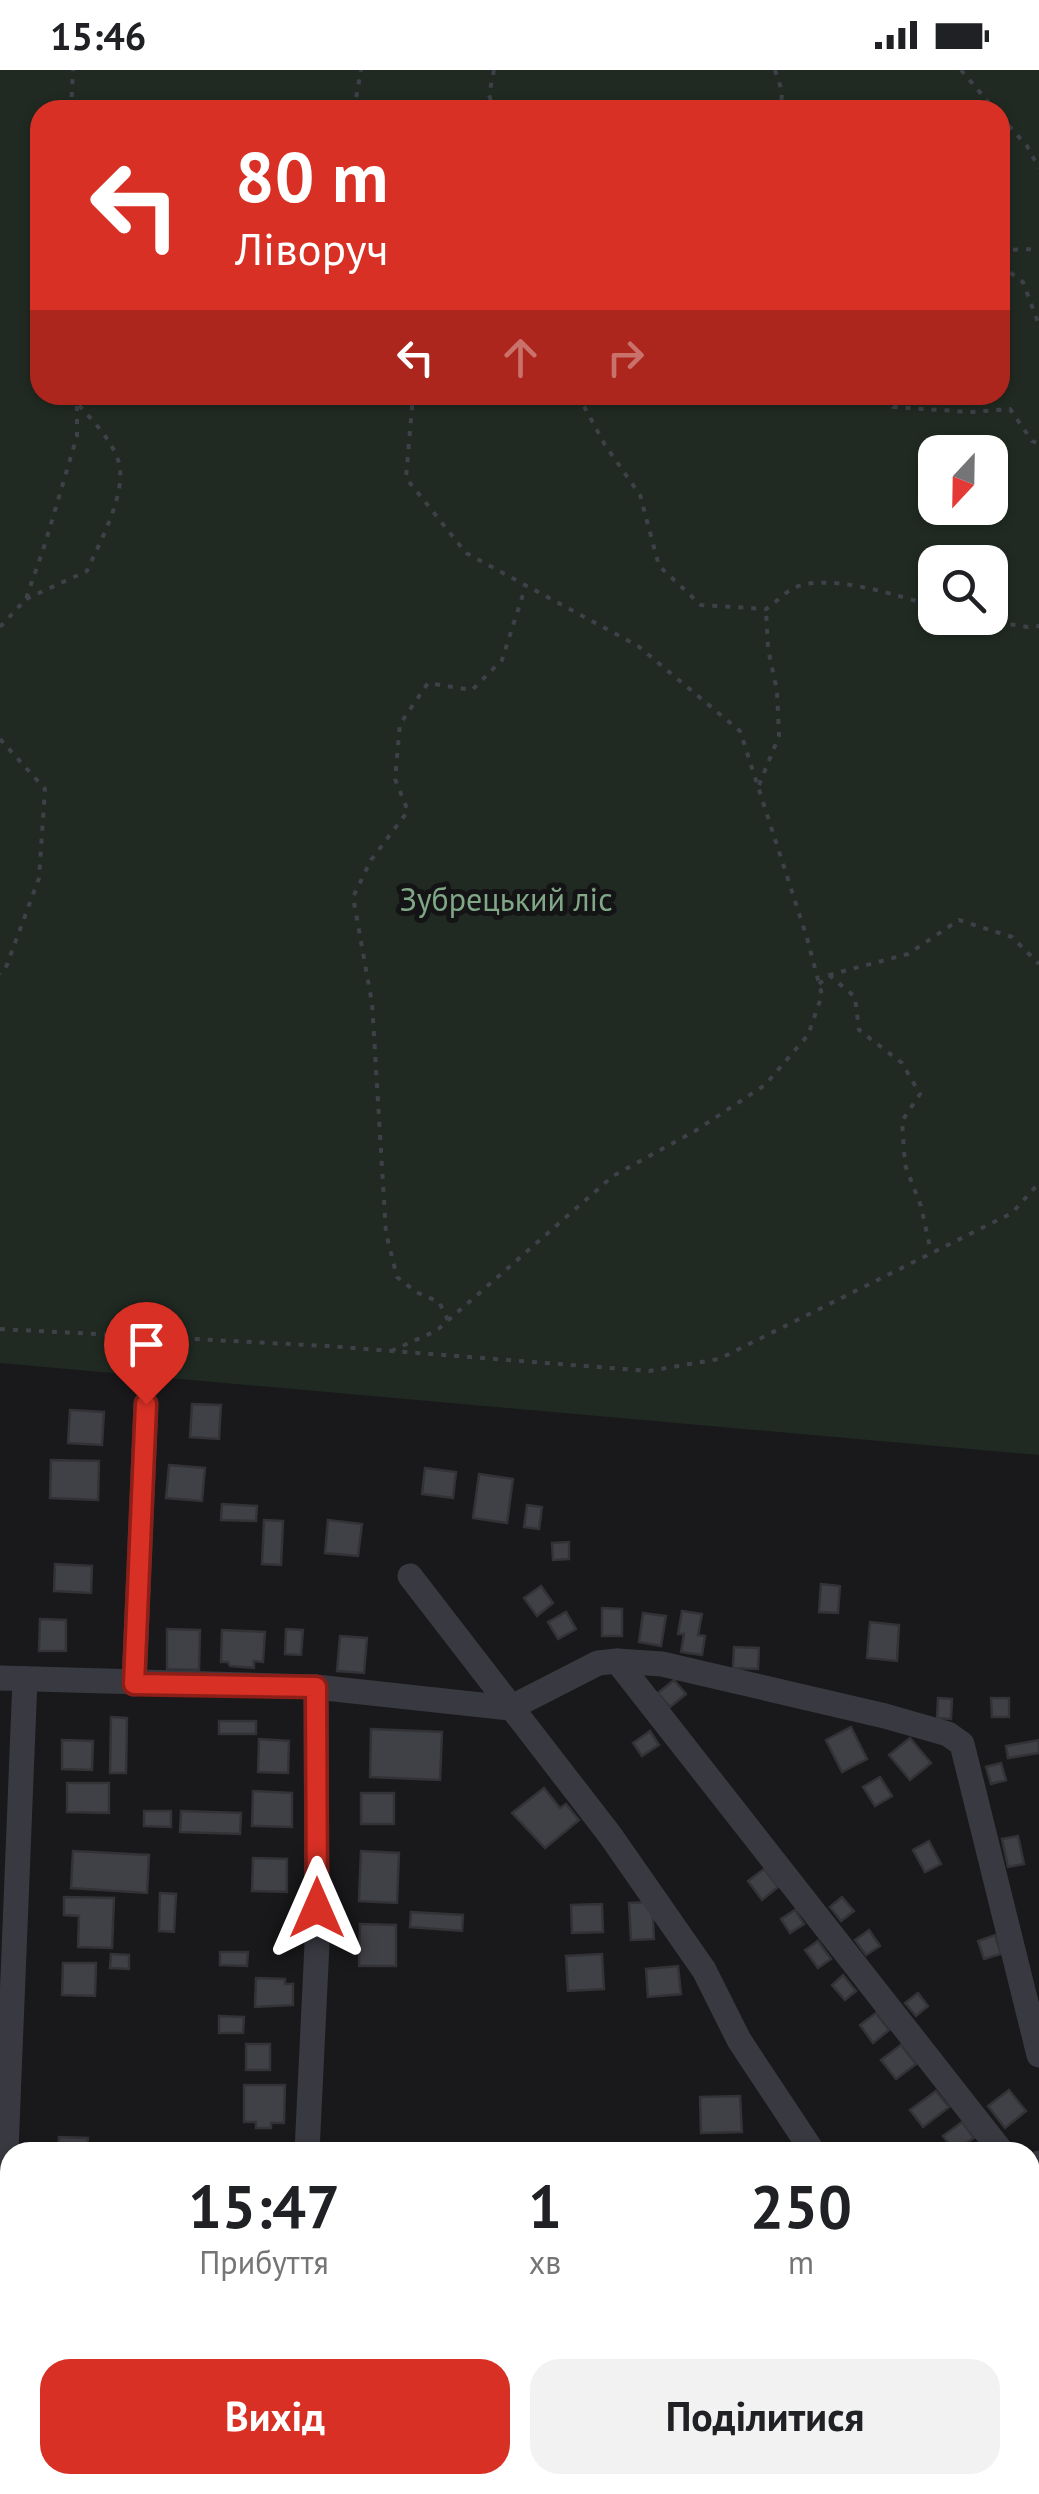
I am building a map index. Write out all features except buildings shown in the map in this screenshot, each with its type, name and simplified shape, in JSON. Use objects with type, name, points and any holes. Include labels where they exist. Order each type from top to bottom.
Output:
[{"type":"street","points":[[134,1684],[146,1404]]},
{"type":"street","points":[[410,1576],[610,1835],[704,1970],[738,2040],[806,2142]]},
{"type":"street","points":[[617,1661],[994,2142]]},
{"type":"street","points":[[5,2142],[13,1678],[316,1687],[510,1708],[598,1663],[617,1661],[662,1664],[885,1716],[956,1738],[962,1744],[1039,2054]]},
{"type":"street","points":[[307,2142],[317,1944],[316,1687]]},
{"type":"path","points":[[72,100],[73,70]]},
{"type":"path","points":[[356,100],[361,70]]},
{"type":"path","points":[[491,100],[494,70]]},
{"type":"path","points":[[775,70],[782,100]]},
{"type":"path","points":[[961,70],[986,100]]},
{"type":"path","points":[[1010,127],[1039,168]]},
{"type":"path","points":[[1010,250],[1039,249]]},
{"type":"path","points":[[1010,272],[1023,282],[1039,324]]},
{"type":"path","points":[[26,599],[76,436],[77,405]]},
{"type":"path","points":[[0,627],[26,599],[87,572],[116,505],[120,462],[98,427],[78,405]]},
{"type":"path","points":[[391,1351],[436,1331],[613,1176],[695,1131],[765,1086],[808,1036],[822,995],[740,731],[638,646],[466,553],[406,478],[412,405]]},
{"type":"path","points":[[583,405],[605,445],[640,494],[659,566],[701,605],[766,610],[795,587],[824,582],[918,602]]},
{"type":"path","points":[[892,405],[971,412],[1010,409],[1039,444]]},
{"type":"path","points":[[448,1320],[439,1302],[416,1292],[397,1277],[386,1233],[372,1003],[354,897],[372,860],[408,811],[395,779],[400,724],[428,683],[472,690],[502,660],[526,585]]},
{"type":"path","points":[[758,787],[778,736],[777,691],[768,648],[766,610]]},
{"type":"path","points":[[1008,624],[1039,626]]},
{"type":"path","points":[[0,739],[45,788],[39,878],[5,970],[0,974]]},
{"type":"path","points":[[819,984],[829,976],[908,954],[959,920],[1012,936],[1039,964]]},
{"type":"path","points":[[829,976],[855,997],[860,1030],[902,1063],[920,1094],[902,1121],[904,1165],[921,1206],[931,1252]]},
{"type":"path","points":[[0,1329],[391,1351],[649,1371],[719,1359],[1012,1213],[1039,1183]]},
{"type":"path","points":[[146,1404],[151,1339]]},
{"type":"green space","name":"Зубрецький ліс","points":[[0,70],[1039,70],[1039,1455],[0,1363]]},
{"type":"route","points":[[146,1404],[134,1684],[316,1687],[317,1908]]}]
